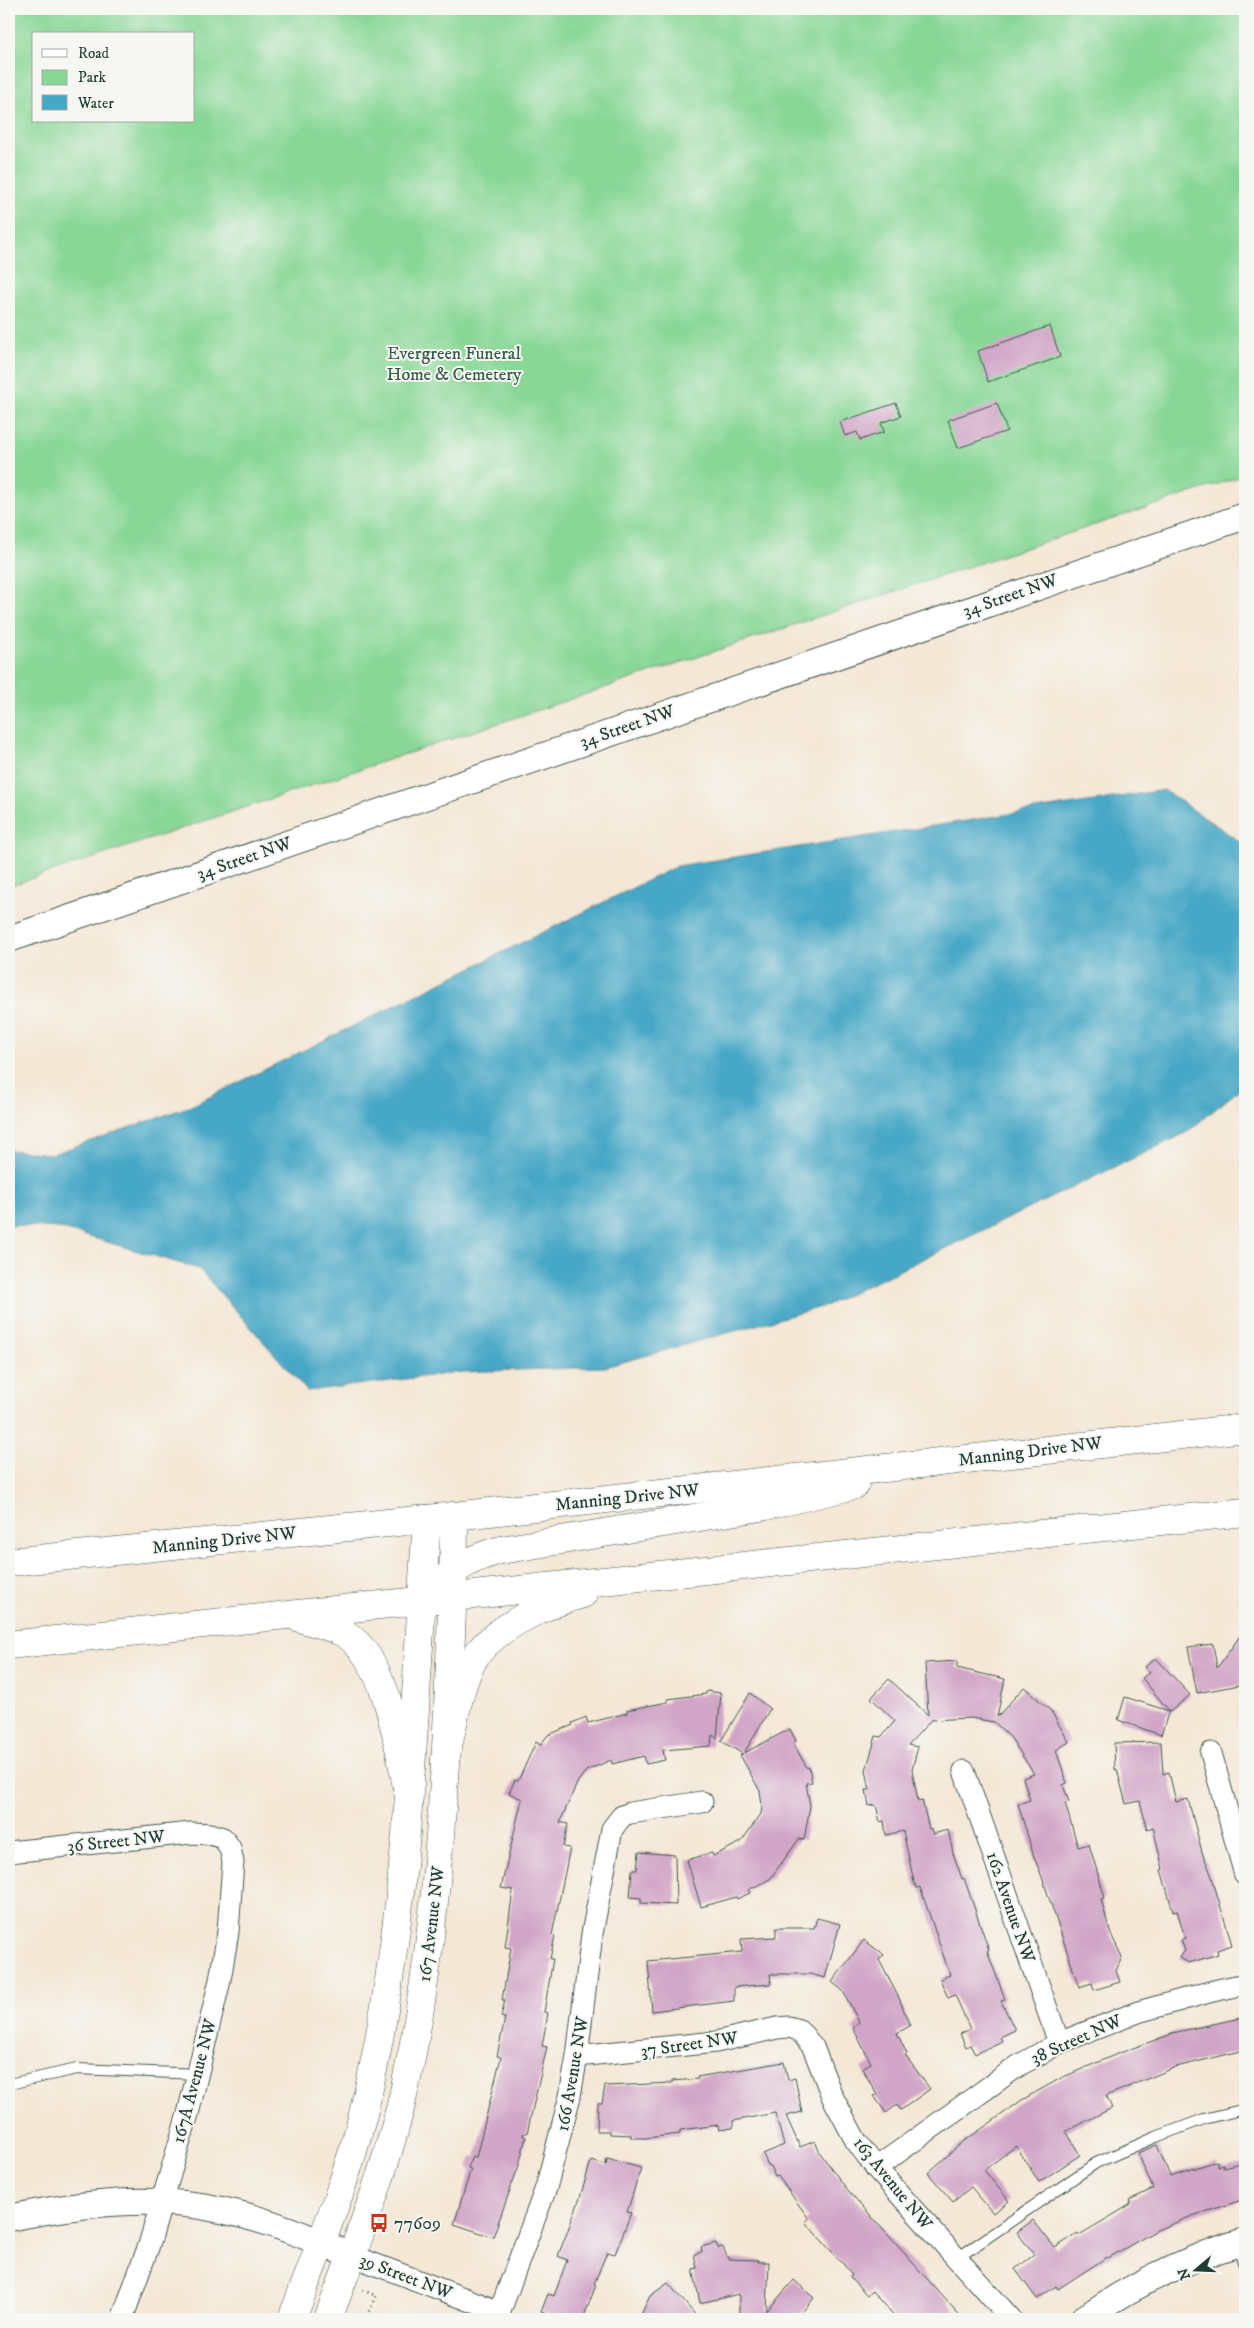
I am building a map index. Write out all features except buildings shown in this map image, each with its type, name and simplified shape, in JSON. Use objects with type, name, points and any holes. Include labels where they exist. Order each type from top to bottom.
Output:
[{"type":"main road","name":"Manning Drive NW","points":[[9,1562],[454,1516],[1245,1428]]},
{"type":"main road","points":[[422,1600],[454,1569],[480,1556],[501,1550],[791,1501],[937,1462]]},
{"type":"main road","points":[[9,1646],[1245,1512]]},
{"type":"main road","name":"167 Avenue NW","points":[[292,2319],[338,2249],[389,2150],[410,2063],[427,1974],[436,1902],[453,1597],[454,1516]]},
{"type":"main road","name":"167 Avenue NW","points":[[328,2319],[338,2249],[362,2116],[384,2018],[392,1968],[408,1792],[427,1518]]},
{"type":"main road","points":[[445,1760],[469,1669],[478,1653],[513,1625],[560,1600],[645,1577]]},
{"type":"main road","points":[[290,1615],[347,1635],[372,1662],[387,1700],[408,1792]]},
{"type":"street","name":"34 Street NW","points":[[9,939],[1245,516]]},
{"type":"street","points":[[1211,1753],[1245,1874]]},
{"type":"street","name":"162 Avenue NW","points":[[964,1771],[1059,2043]]},
{"type":"street","name":"166 Avenue NW","points":[[498,2316],[546,2188],[570,2096],[578,2056],[597,1906],[608,1840],[616,1822],[622,1816],[643,1810],[702,1802]]},
{"type":"street","name":"36 Street NW","points":[[9,1852],[192,1833],[210,1834],[223,1838]]},
{"type":"street","name":"167A Avenue NW","points":[[122,2319],[149,2244],[199,2074],[220,1980],[228,1932],[233,1862],[230,1848],[223,1838]]},
{"type":"street","name":"38 Street NW","points":[[876,2168],[1018,2066],[1059,2043],[1147,2009],[1213,1990],[1245,1984]]},
{"type":"street","name":"37 Street NW","points":[[578,2056],[716,2042],[777,2028],[789,2027],[800,2030]]},
{"type":"street","name":"163 Avenue NW","points":[[800,2030],[813,2047],[843,2120],[876,2168],[1011,2319]]},
{"type":"street","points":[[9,2218],[82,2206],[117,2203],[160,2204],[220,2209],[263,2221],[338,2249]]},
{"type":"street","points":[[1083,2319],[1147,2278],[1241,2242]]},
{"type":"street","name":"39 Street NW","points":[[338,2249],[498,2316]]},
{"type":"lane","points":[[9,2084],[76,2069],[199,2074]]},
{"type":"lane","points":[[956,2259],[1096,2163],[1204,2119],[1245,2109]]},
{"type":"lane","points":[[1241,2242],[1245,2268]]},
{"type":"path","points":[[366,2319],[376,2296]]},
{"type":"green space","name":"Evergreen Funeral Home & Cemetery","points":[[9,9],[1245,9],[1245,475],[9,886]]},
{"type":"water","points":[[1164,790],[1245,845],[1245,1085],[1186,1133],[825,1306],[605,1367],[463,1372],[307,1391],[199,1269],[59,1228],[9,1225],[9,1150],[53,1154],[191,1106],[677,866]]},
{"type":"place","name":"77609","points":[[379,2223]]}]
